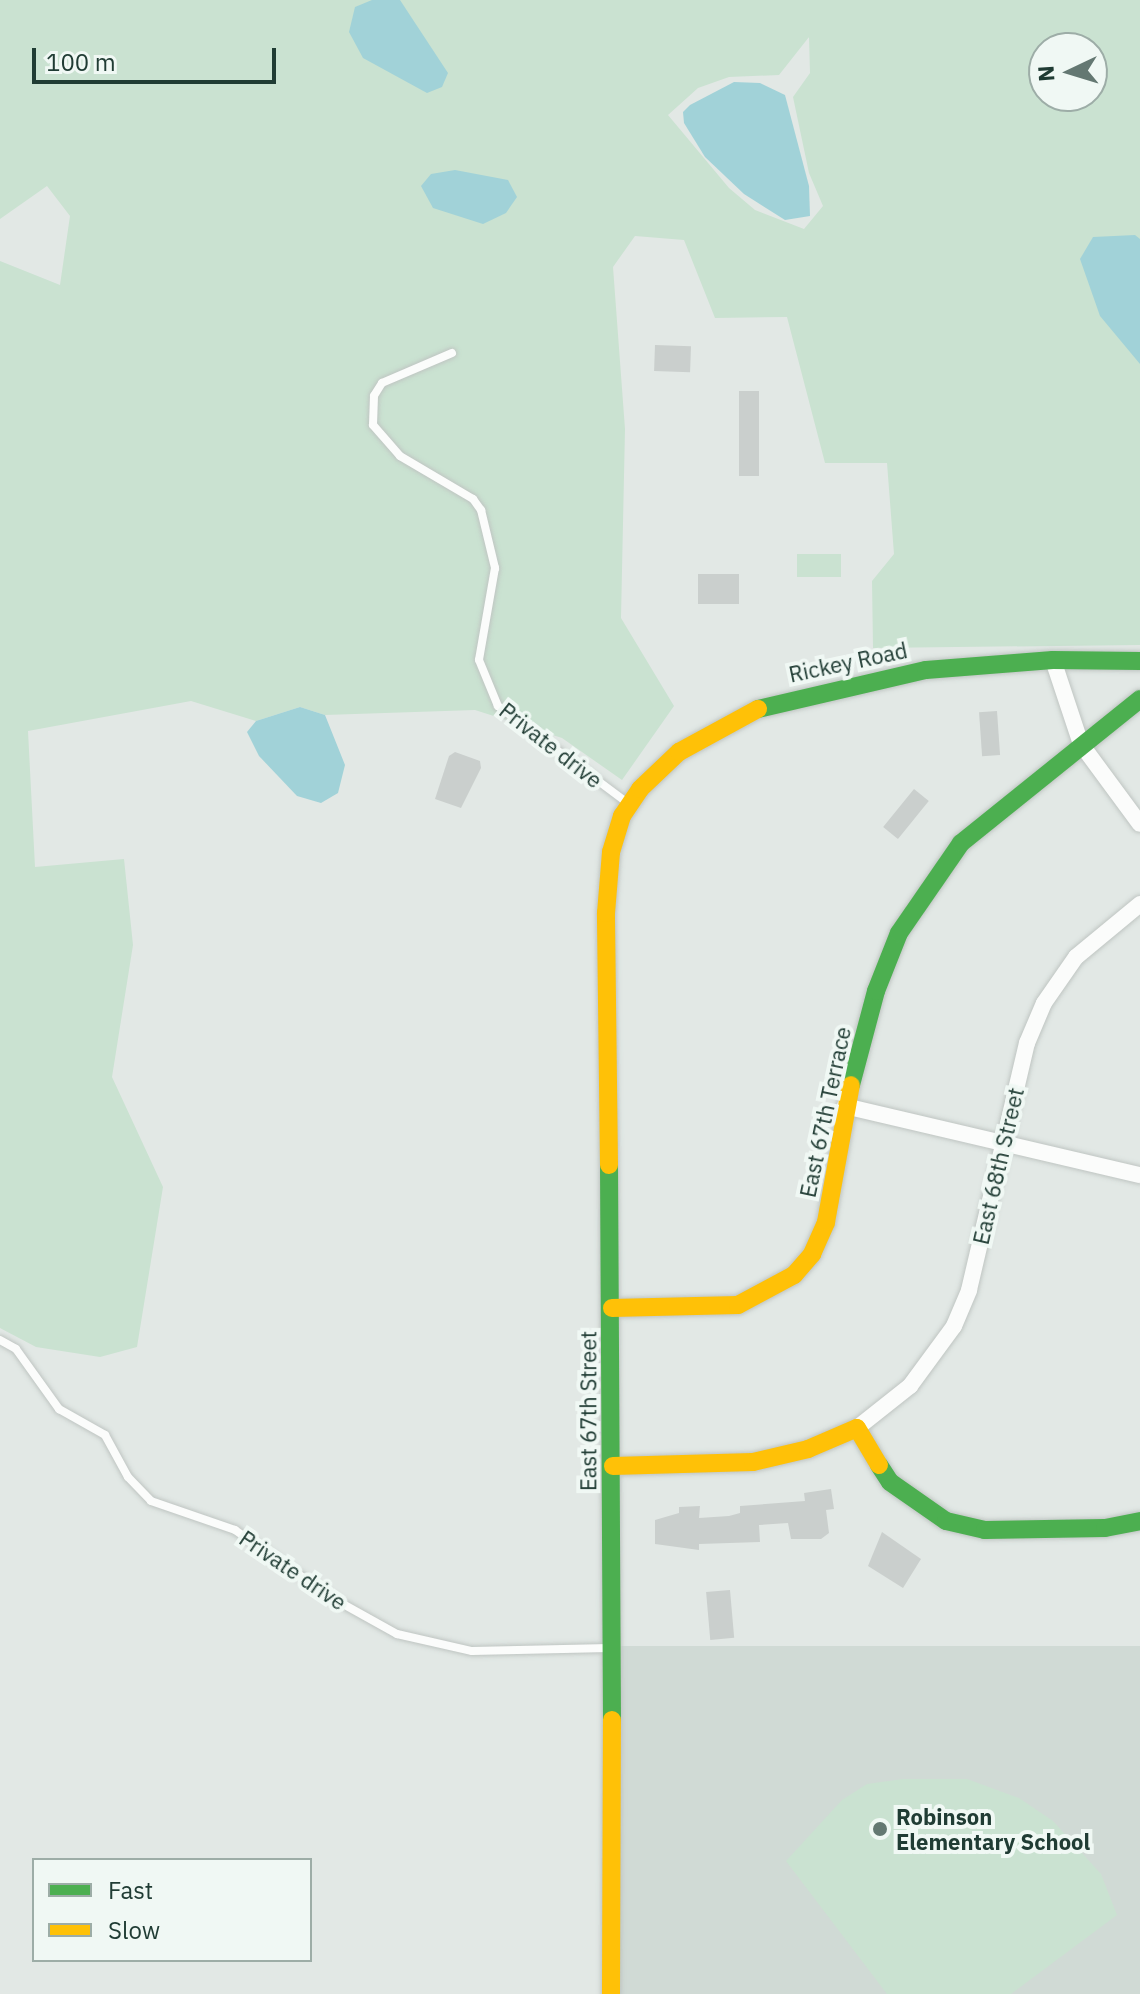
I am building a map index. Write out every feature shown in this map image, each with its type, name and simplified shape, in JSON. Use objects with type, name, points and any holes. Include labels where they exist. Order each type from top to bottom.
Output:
[{"type":"street","name":"Rickey Road","points":[[617,830],[629,804],[679,752],[765,705],[914,672],[1053,660],[1140,661]]},
{"type":"street","points":[[1053,660],[1081,744],[1140,824]]},
{"type":"street","name":"East 67th Terrace","points":[[612,1308],[738,1305],[794,1275],[812,1254],[826,1222],[845,1106],[876,991],[899,933],[961,843],[1140,699]]},
{"type":"street","name":"East 67th Street","points":[[611,1994],[613,1466],[606,913],[617,830]]},
{"type":"street","name":"East 68th Street","points":[[857,1428],[910,1386],[954,1326],[969,1290],[1027,1043],[1044,1003],[1076,957],[1140,904]]},
{"type":"street","points":[[845,1106],[1140,1175]]},
{"type":"street","points":[[613,1466],[753,1462],[808,1449],[857,1428],[890,1482],[946,1521],[985,1530],[1105,1528],[1140,1521]]},
{"type":"lane","name":"Private drive","points":[[452,353],[382,383],[374,396],[373,425],[400,456],[473,499],[481,510],[495,568],[479,660],[498,706],[629,804]]},
{"type":"lane","name":"Private drive","points":[[0,1340],[16,1349],[59,1409],[105,1435],[128,1477],[151,1501],[235,1530],[334,1599],[397,1634],[472,1651],[610,1648]]},
{"type":"shaded area","name":"Robinson Elementary School","points":[[619,1646],[1140,1646],[1140,1994],[619,1994]]},
{"type":"green space","points":[[0,0],[1140,0],[1140,645],[873,648],[872,581],[894,554],[887,463],[825,463],[787,317],[715,318],[684,240],[635,236],[613,267],[625,429],[621,618],[674,706],[622,780],[562,738],[475,710],[325,715],[300,707],[256,721],[191,701],[28,731],[35,867],[124,859],[133,945],[112,1077],[163,1187],[137,1347],[100,1357],[36,1347],[0,1328],[0,261],[60,285],[70,216],[47,186],[0,219]],"holes":[[[809,37],[810,73],[793,97],[809,173],[823,206],[804,229],[755,210],[729,188],[668,115],[698,88],[729,77],[779,75]]]},
{"type":"green space","points":[[797,554],[841,554],[841,577],[797,577]]},
{"type":"green space","points":[[903,1779],[967,1779],[1019,1798],[1053,1821],[1101,1874],[1117,1915],[1011,1994],[887,1994],[786,1861],[842,1800],[867,1784]]},
{"type":"water","points":[[372,0],[400,0],[448,73],[442,87],[427,93],[363,58],[349,32],[355,7]]},
{"type":"water","points":[[734,82],[760,83],[785,95],[809,186],[810,216],[785,220],[744,194],[705,157],[684,123],[683,112],[690,105]]},
{"type":"water","points":[[455,170],[508,180],[517,197],[506,213],[483,224],[433,208],[421,186],[431,174]]},
{"type":"water","points":[[1135,235],[1140,239],[1140,364],[1100,316],[1080,259],[1093,237]]},
{"type":"water","points":[[300,707],[325,715],[345,765],[338,793],[321,803],[297,796],[259,756],[247,732],[256,721]]},
{"type":"building","points":[[655,345],[691,346],[690,372],[654,371]]},
{"type":"building","points":[[739,391],[759,391],[759,476],[739,476]]},
{"type":"building","points":[[698,574],[739,574],[739,604],[698,604]]},
{"type":"building","points":[[997,711],[1000,755],[982,756],[979,712]]},
{"type":"building","points":[[455,752],[480,761],[481,768],[461,808],[435,799],[449,756]]},
{"type":"building","points":[[914,789],[929,801],[898,839],[883,827]]},
{"type":"building","points":[[831,1489],[834,1509],[826,1510],[829,1533],[821,1539],[791,1539],[788,1523],[759,1525],[760,1542],[699,1544],[699,1550],[655,1544],[655,1520],[679,1513],[679,1507],[700,1506],[699,1518],[729,1516],[740,1513],[740,1506],[805,1501],[804,1493]]},
{"type":"building","points":[[882,1532],[921,1559],[903,1588],[868,1566]]},
{"type":"building","points":[[730,1590],[734,1638],[710,1640],[706,1592]]},
{"type":"traffic: fast","points":[[758,709],[926,670],[1053,660],[1140,661]]},
{"type":"traffic: fast","points":[[851,1085],[876,991],[899,933],[961,843],[1140,699]]},
{"type":"traffic: fast","points":[[609,1165],[612,1720]]},
{"type":"traffic: fast","points":[[879,1465],[890,1482],[946,1521],[985,1530],[1105,1528],[1140,1521]]},
{"type":"traffic: slow","points":[[609,1165],[606,913],[611,852],[622,816],[640,789],[679,752],[758,709]]},
{"type":"traffic: slow","points":[[612,1308],[738,1305],[794,1275],[812,1254],[826,1222],[851,1085]]},
{"type":"traffic: slow","points":[[613,1466],[753,1462],[808,1449],[857,1428],[879,1465]]},
{"type":"traffic: slow","points":[[611,1994],[612,1720]]},
{"type":"place","name":"Robinson Elementary School","points":[[880,1829]]}]
